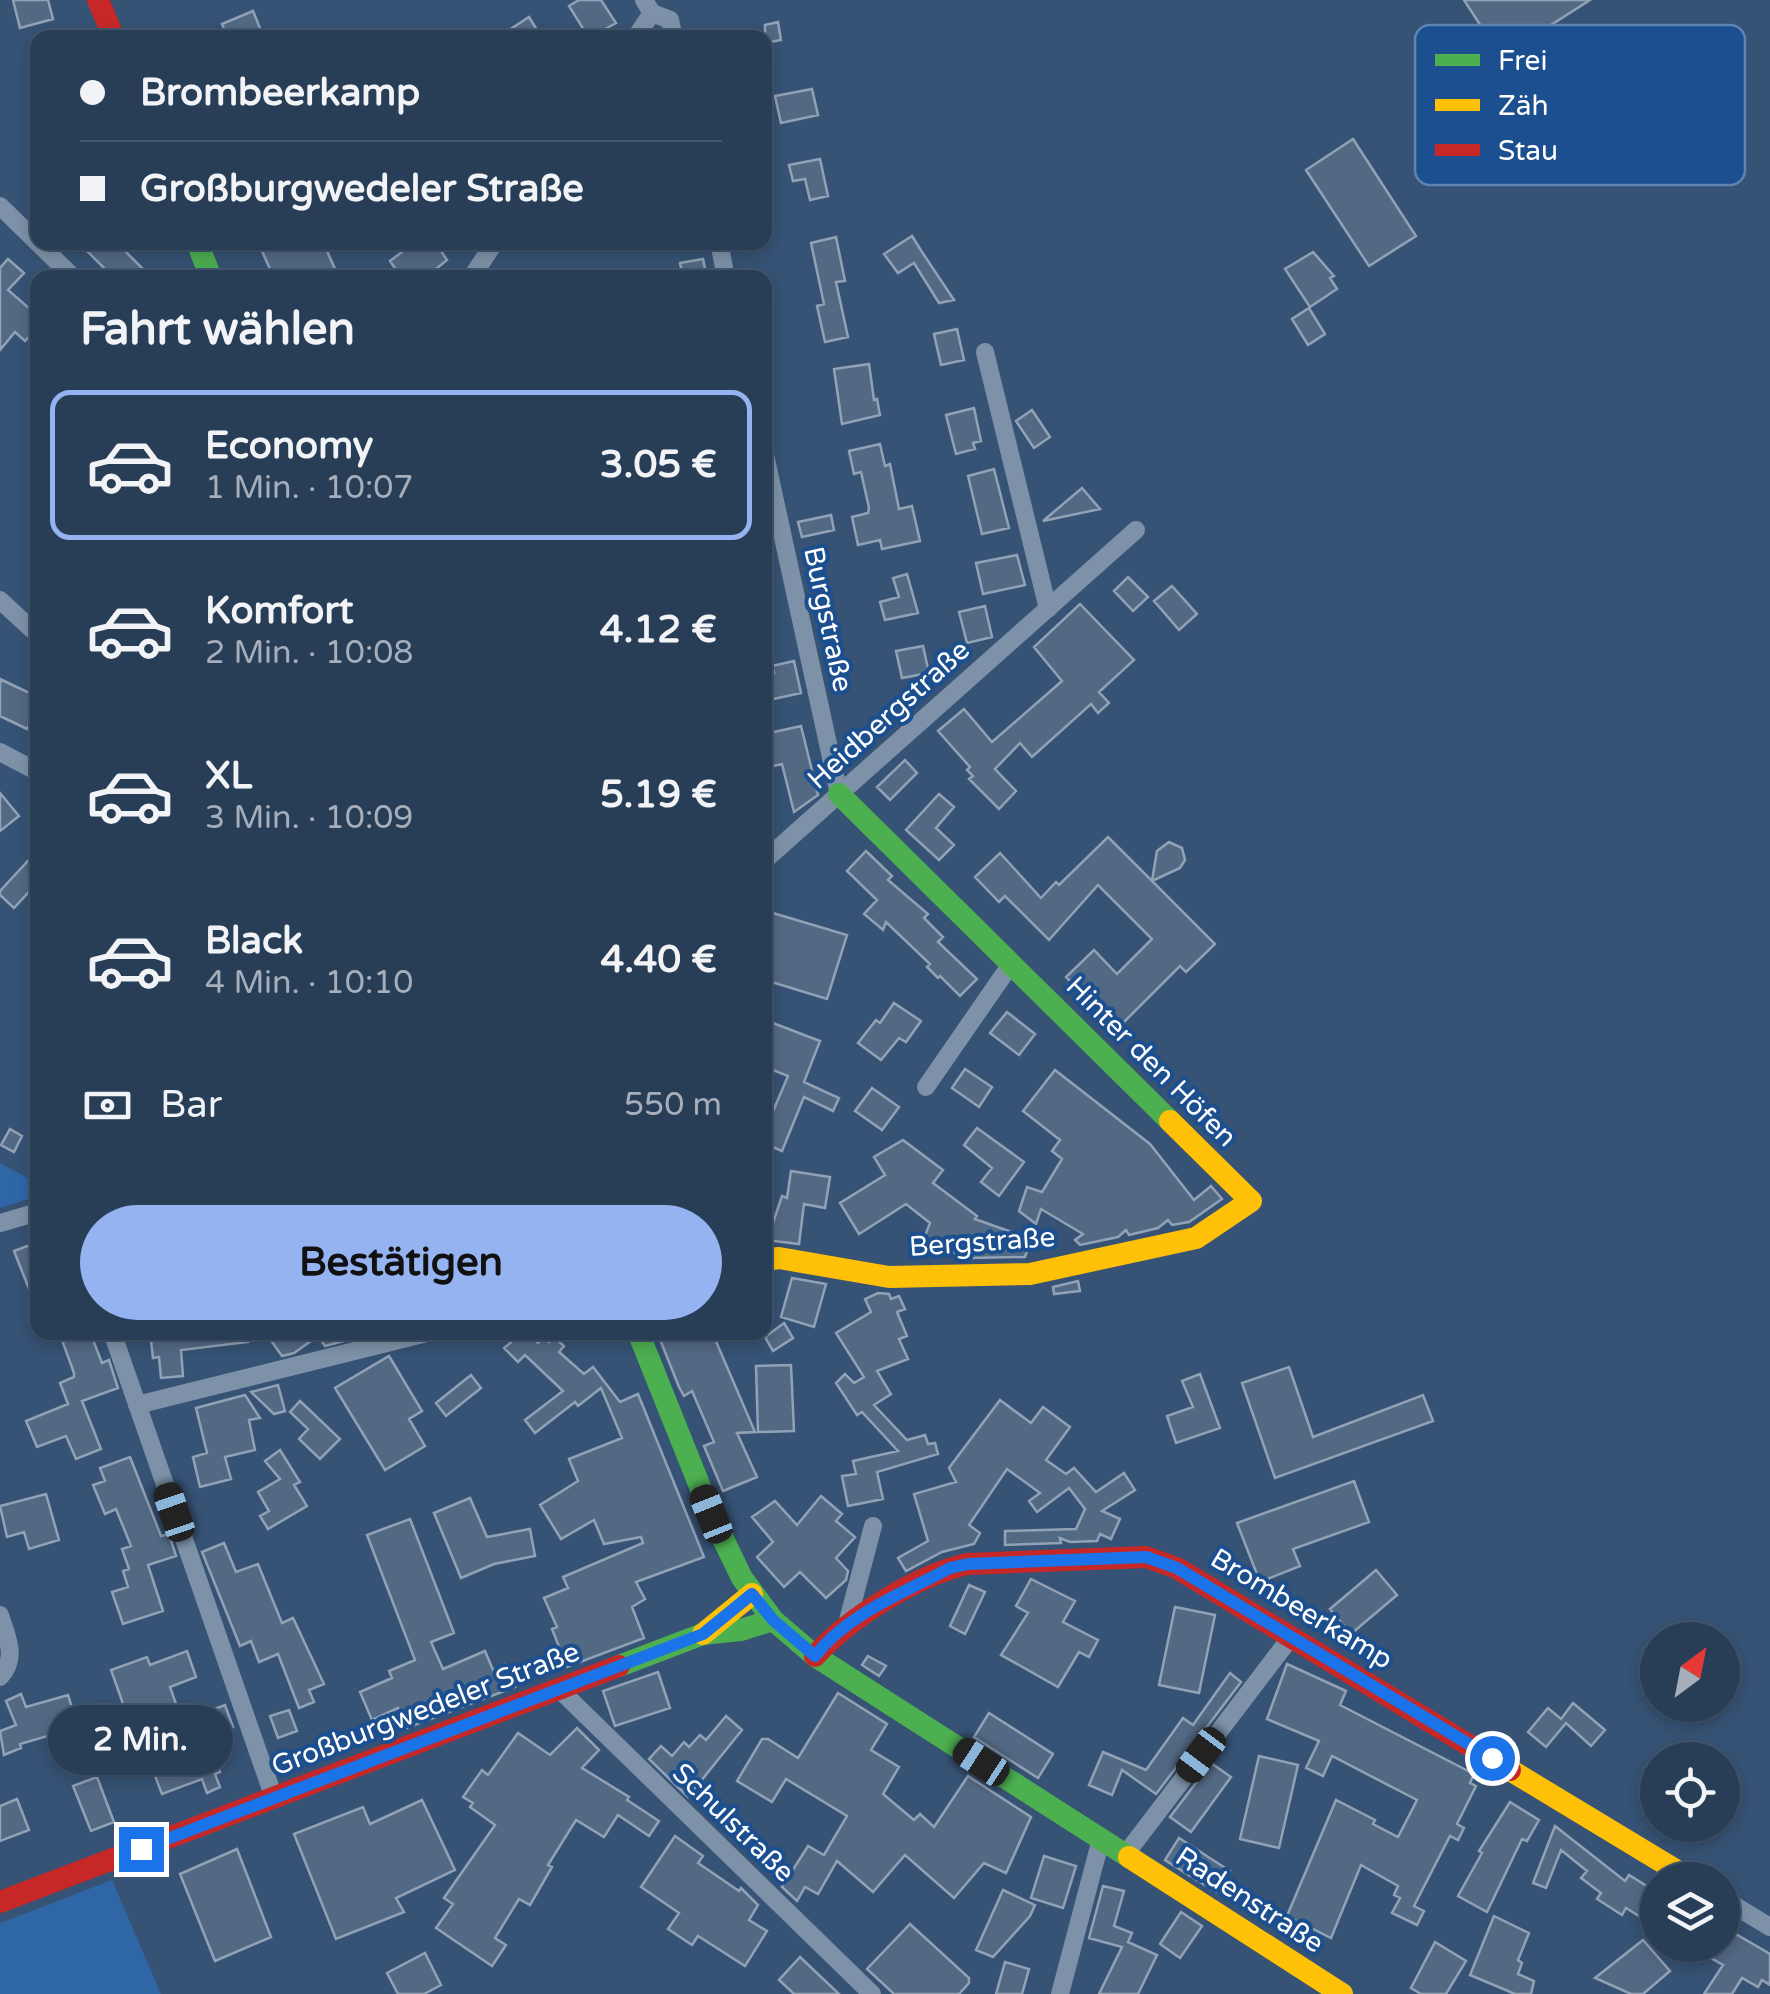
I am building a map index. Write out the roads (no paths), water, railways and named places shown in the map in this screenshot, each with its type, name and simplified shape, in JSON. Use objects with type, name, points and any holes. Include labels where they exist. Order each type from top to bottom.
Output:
[{"type":"street","points":[[98,0],[111,30]]},
{"type":"street","points":[[638,30],[648,6],[670,20],[672,30]]},
{"type":"street","points":[[0,206],[30,235]]},
{"type":"street","points":[[45,250],[66,270]]},
{"type":"street","points":[[985,352],[1048,609]]},
{"type":"street","name":"Burgstraße","points":[[772,487],[839,794]]},
{"type":"street","name":"Heidbergstraße","points":[[772,854],[1136,530]]},
{"type":"street","points":[[0,600],[30,628]]},
{"type":"street","points":[[0,752],[30,768]]},
{"type":"street","name":"Hinter den Höfen","points":[[839,794],[1251,1201]]},
{"type":"street","points":[[926,1087],[1011,964]]},
{"type":"street","name":"Bergstraße","points":[[772,1259],[889,1277],[1030,1274],[1196,1238],[1251,1201]]},
{"type":"street","points":[[0,1223],[30,1214]]},
{"type":"street","points":[[115,1340],[274,1798]]},
{"type":"street","points":[[136,1405],[399,1340]]},
{"type":"street","name":"Radenstraße","points":[[641,1340],[724,1545],[752,1594],[773,1620],[815,1656],[1342,1994]]},
{"type":"street","points":[[847,1624],[873,1526]]},
{"type":"street","name":"Brombeerkamp","points":[[815,1656],[828,1638],[847,1624],[950,1568],[1146,1557],[1177,1568],[1662,1862]]},
{"type":"street","name":"Großburgwedeler Straße","points":[[703,1634],[752,1594]]},
{"type":"street","points":[[0,1615],[12,1650],[9,1667],[0,1676]]},
{"type":"street","name":"Großburgwedeler Straße","points":[[0,1902],[703,1634],[741,1630],[773,1620]]},
{"type":"street","name":"Radenstraße","points":[[1125,1854],[1291,1637]]},
{"type":"street","name":"Schulstraße","points":[[559,1688],[872,1994]]},
{"type":"street","points":[[1060,1994],[1101,1839]]},
{"type":"street","points":[[1740,1909],[1770,1927]]}]
